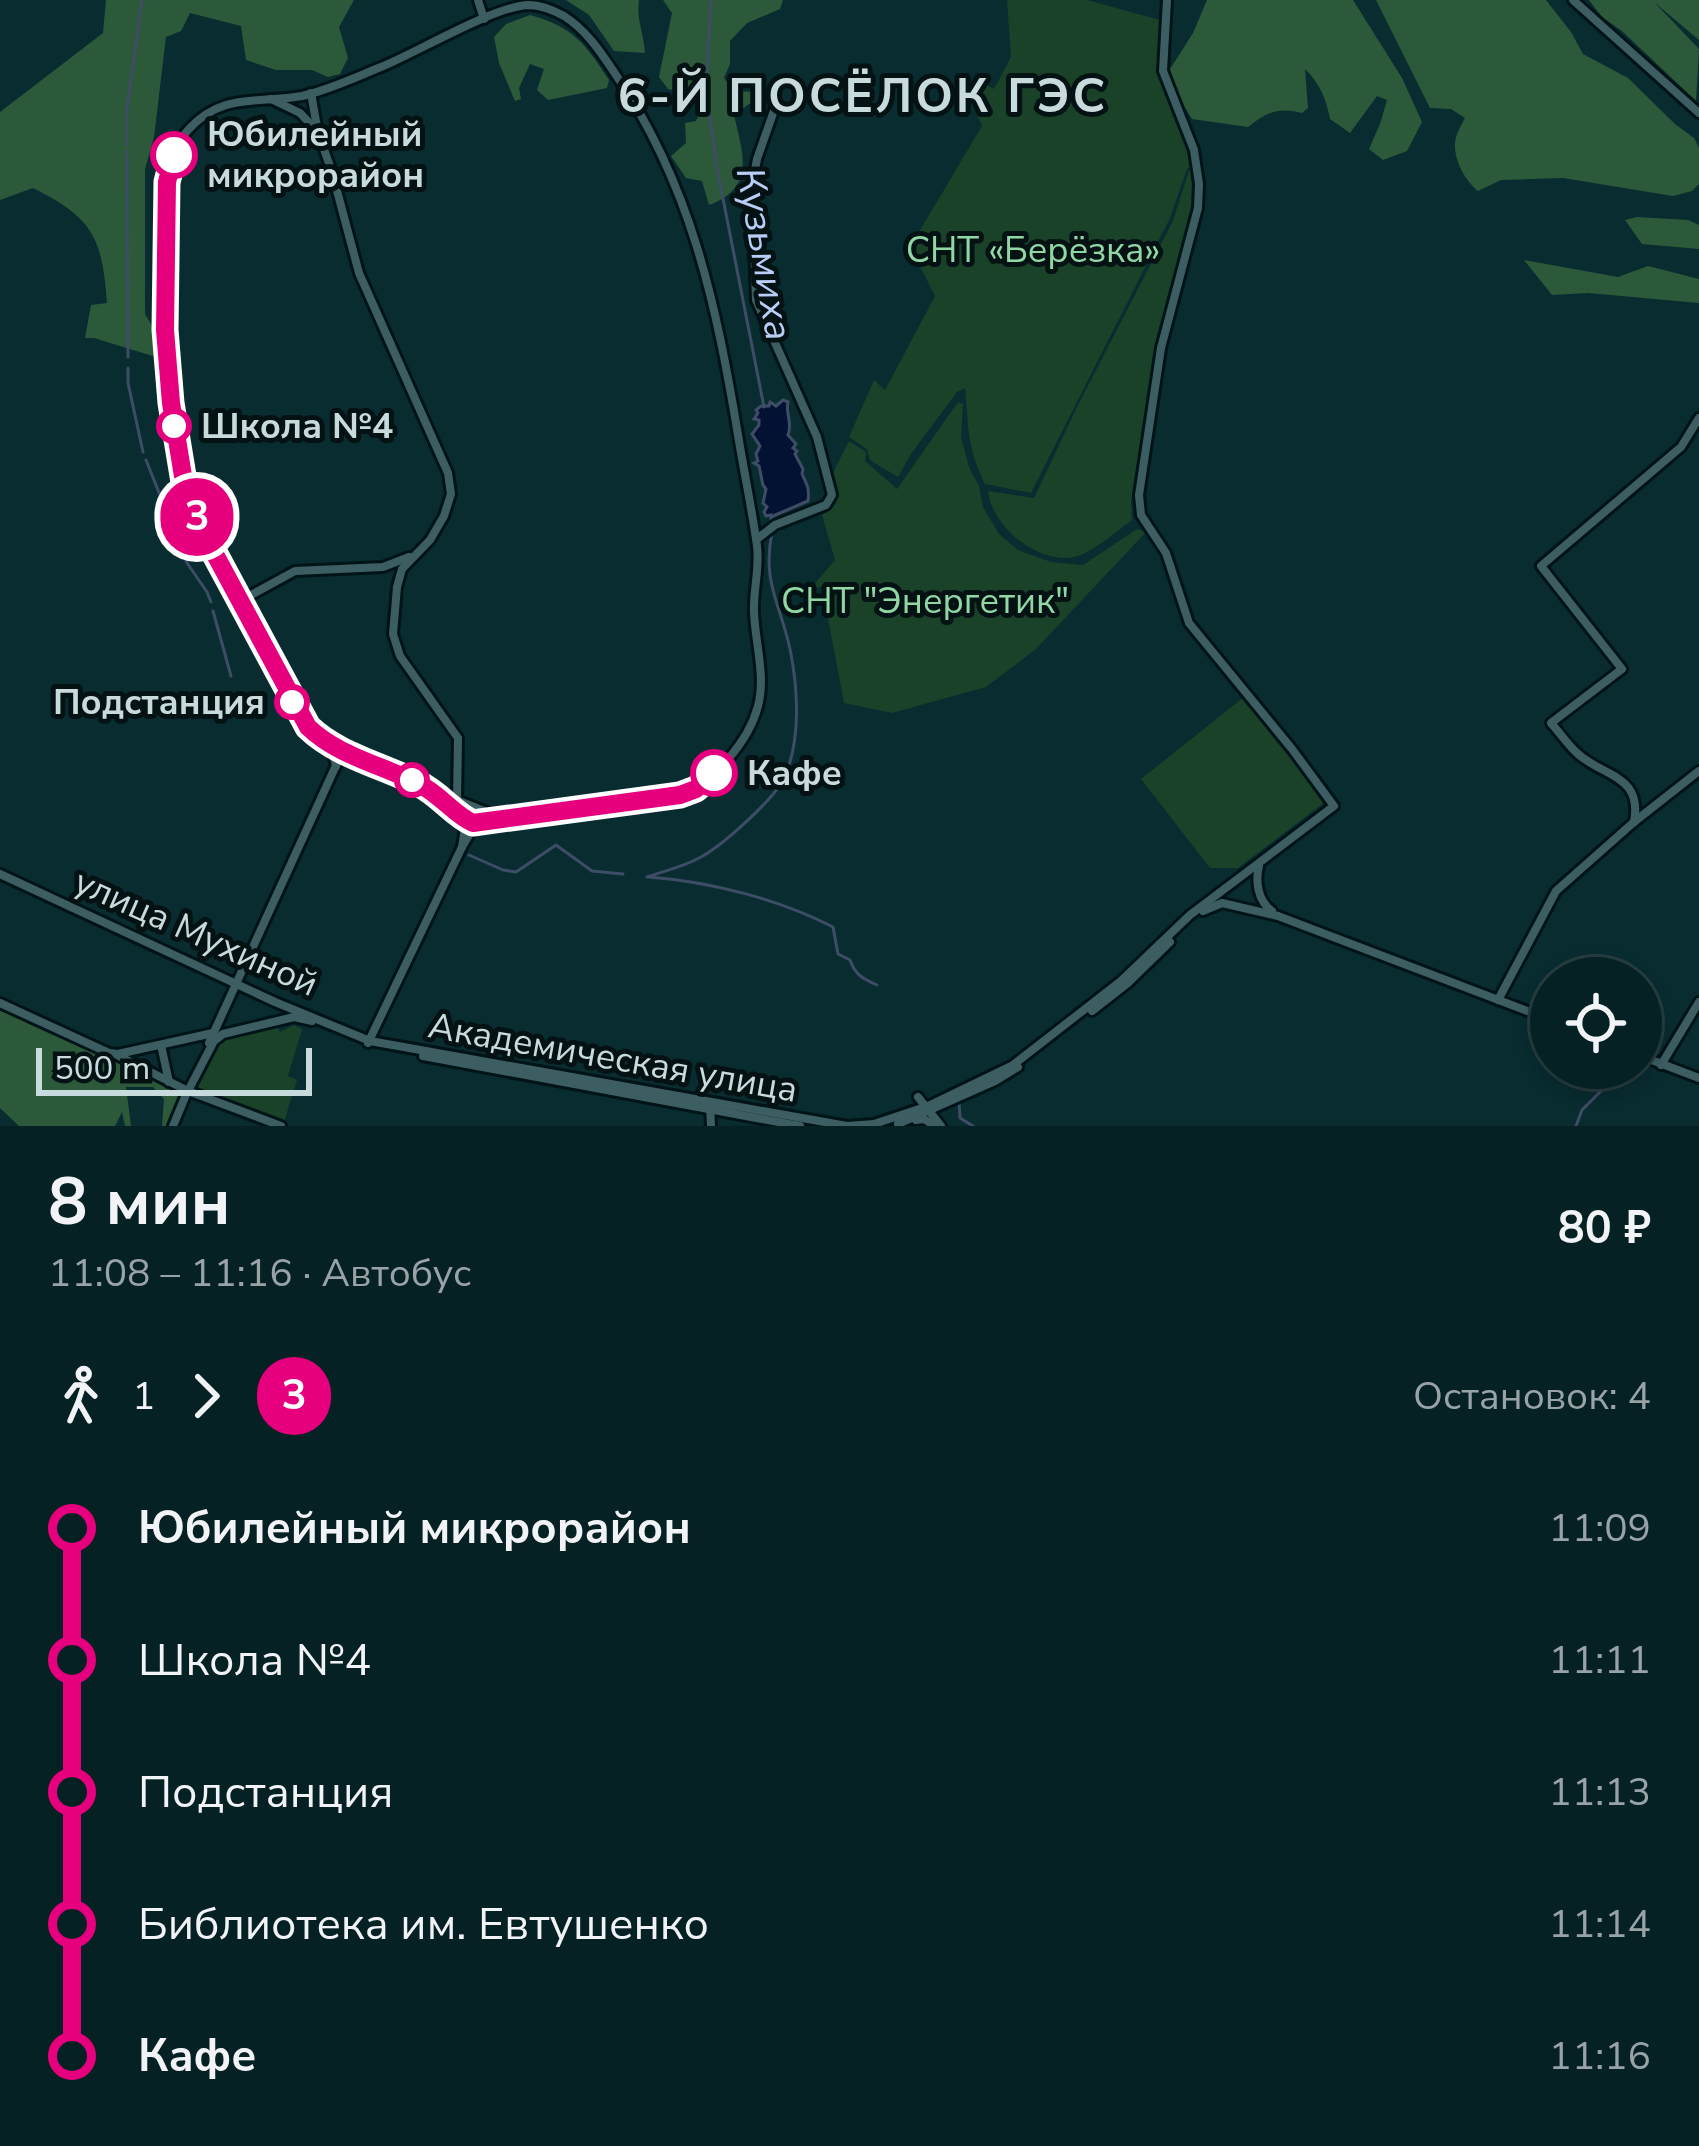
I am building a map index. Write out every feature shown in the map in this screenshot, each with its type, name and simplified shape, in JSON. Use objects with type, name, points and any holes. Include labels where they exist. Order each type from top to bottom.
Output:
[{"type":"main road","points":[[478,0],[484,19]]},
{"type":"main road","points":[[1167,0],[1163,71],[1194,150],[1198,208],[1156,372],[1140,510],[1168,558],[1189,622],[1334,806],[1225,890],[1222,898],[1234,906],[1253,904],[1263,861]]},
{"type":"main road","points":[[1574,0],[1699,113]]},
{"type":"main road","points":[[338,767],[334,753],[297,710],[194,513],[177,449],[165,330],[167,182],[180,140],[200,119],[231,103],[310,93],[404,58],[511,8],[531,5],[560,14],[592,41],[632,98],[680,192],[703,262],[756,540],[753,602],[759,703],[747,734],[710,778],[680,795],[472,820],[420,784]]},
{"type":"main road","points":[[310,93],[358,273],[448,473],[451,494],[444,516],[430,540],[402,569],[393,634],[397,650],[458,738],[457,800],[472,820]]},
{"type":"main road","points":[[267,98],[300,113],[318,132]]},
{"type":"main road","points":[[756,540],[775,525],[826,505],[832,495],[818,437],[756,299],[752,187],[776,105]]},
{"type":"main road","points":[[1634,822],[1634,798],[1626,785],[1579,755],[1551,723],[1622,668],[1541,566],[1681,447],[1699,418]]},
{"type":"main road","points":[[240,601],[295,571],[373,568],[412,556]]},
{"type":"main road","points":[[373,568],[386,573],[397,587]]},
{"type":"main road","points":[[322,739],[504,818]]},
{"type":"main road","points":[[173,1126],[346,752]]},
{"type":"main road","points":[[338,767],[350,760],[368,762]]},
{"type":"main road","points":[[1497,1000],[1556,891],[1699,771]]},
{"type":"main road","points":[[474,808],[463,807],[472,820],[470,834],[369,1042],[694,1102]]},
{"type":"main road","points":[[462,847],[472,820]]},
{"type":"main road","name":"улица Мухиной","points":[[0,874],[369,1042]]},
{"type":"main road","points":[[1245,875],[1252,876],[1266,907],[1278,916]]},
{"type":"main road","name":"Академическая улица","points":[[369,1042],[811,1122],[874,1124],[928,1109],[1012,1065],[1121,982],[1190,915],[1225,890]]},
{"type":"main road","points":[[956,1096],[995,1081],[1023,1063],[1129,982],[1189,922],[1222,904],[1278,916],[1530,1012]]},
{"type":"main road","points":[[188,1091],[214,1041],[231,1030],[270,1023],[284,1013],[275,1001]]},
{"type":"main road","points":[[0,1003],[188,1091],[280,1126]]},
{"type":"main road","points":[[1662,1062],[1699,1003]]},
{"type":"main road","points":[[224,1012],[223,1023],[231,1030]]},
{"type":"main road","name":"улица Мухиной","points":[[270,1023],[305,1017],[369,1042]]},
{"type":"main road","points":[[379,1021],[379,1034],[418,1050]]},
{"type":"main road","points":[[114,1054],[214,1033]]},
{"type":"main road","points":[[161,1045],[169,1082]]},
{"type":"main road","points":[[1662,1066],[1699,1078]]},
{"type":"main road","points":[[711,1124],[713,1106],[800,1126]]},
{"type":"main road","points":[[895,1125],[928,1109],[937,1126]]},
{"type":"main road","points":[[895,1125],[920,1119],[937,1126]]},
{"type":"green space","points":[[106,0],[354,0],[339,27],[348,58],[340,74],[328,77],[312,70],[276,70],[246,60],[241,26],[190,13],[181,31],[166,37],[154,137],[145,169],[145,314],[156,333],[156,357],[85,338],[91,305],[107,303],[102,261],[81,220],[33,188],[0,200],[0,112],[103,33]]},
{"type":"green space","points":[[566,0],[639,0],[645,53],[614,51],[589,15]]},
{"type":"green space","points":[[663,0],[783,0],[780,9],[747,23],[730,41],[730,64],[724,78],[733,91],[760,96],[734,115],[742,156],[740,179],[724,198],[709,205],[702,181],[686,178],[671,156],[686,143],[685,123],[696,121],[702,108],[696,95],[668,89],[659,77],[672,13]]},
{"type":"green space","name":"СНТ «Берёзка»","points":[[1007,0],[1087,0],[1160,20],[1159,76],[1191,150],[1195,208],[1151,375],[1132,520],[1089,551],[1068,558],[1037,552],[1023,543],[999,519],[988,491],[1034,498],[1173,221],[1190,167],[1170,218],[1031,493],[985,484],[971,447],[965,388],[957,392],[898,477],[870,460],[867,449],[849,437],[874,380],[885,390],[935,296],[910,247],[982,126],[968,95],[985,84],[994,89],[1011,57]]},
{"type":"green space","points":[[1207,0],[1353,0],[1402,78],[1422,122],[1407,151],[1383,160],[1369,149],[1387,100],[1377,96],[1350,133],[1330,119],[1322,92],[1305,69],[1308,108],[1302,113],[1273,112],[1248,127],[1192,119],[1174,90],[1170,69]]},
{"type":"green space","points":[[1376,0],[1546,0],[1583,54],[1628,78],[1694,138],[1699,148],[1699,184],[1673,196],[1563,178],[1501,180],[1478,191],[1464,174],[1455,151],[1465,118],[1451,109],[1430,108]]},
{"type":"green space","points":[[1589,0],[1699,0],[1699,40],[1654,2],[1699,49],[1696,101],[1602,17]]},
{"type":"green space","points":[[530,15],[577,38],[609,80],[607,88],[548,100],[537,90],[544,69],[530,64],[519,88],[521,99],[515,101],[494,37],[506,24]]},
{"type":"green space","points":[[1637,217],[1699,225],[1699,249],[1642,244],[1625,220]]},
{"type":"green space","points":[[1524,260],[1618,277],[1648,266],[1699,279],[1699,303],[1588,293],[1552,295]]},
{"type":"green space","name":"СНТ \"Энергетик\"","points":[[958,402],[963,404],[961,437],[983,507],[999,534],[1018,550],[1051,562],[1083,565],[1137,529],[1146,532],[1036,649],[986,687],[892,713],[844,703],[822,587],[811,588],[835,560],[822,515],[836,504],[832,475],[849,441],[866,452],[865,461],[897,489]]},
{"type":"green space","points":[[1244,697],[1325,802],[1238,868],[1210,868],[1141,779]]},
{"type":"green space","points":[[0,1007],[184,1092],[170,1126],[162,1126],[164,1099],[153,1087],[126,1087],[131,1126],[125,1126],[122,1112],[115,1126],[19,1126],[0,1108]]},
{"type":"green space","points":[[276,1024],[280,1032],[294,1025],[302,1029],[288,1076],[297,1080],[283,1125],[192,1091],[218,1040]]},
{"type":"water","name":"Кузьмиха","points":[[788,402],[788,435],[796,444],[793,448],[803,469],[808,501],[771,519],[764,512],[766,489],[754,463],[760,446],[752,434],[759,425],[754,419],[756,410]]},
{"type":"waterway","name":"Кузьмиха","points":[[127,145],[127,108],[142,0]]},
{"type":"waterway","name":"Кузьмиха","points":[[711,0],[706,86],[717,168],[764,407]]},
{"type":"waterway","name":"Кузьмиха","points":[[127,151],[128,357]]},
{"type":"waterway","name":"Кузьмиха","points":[[128,368],[143,452]]},
{"type":"waterway","name":"Кузьмиха","points":[[146,460],[187,563],[211,602]]},
{"type":"waterway","name":"Кузьмиха","points":[[647,877],[693,861],[720,844],[760,809],[785,776],[794,746],[796,697],[790,649],[771,579],[772,532]]},
{"type":"waterway","name":"Кузьмиха","points":[[213,611],[231,676]]},
{"type":"waterway","name":"Кузьмиха","points":[[469,855],[516,872],[556,845],[592,871],[623,874]]},
{"type":"waterway","name":"Кузьмиха","points":[[649,877],[744,893],[833,927],[838,954],[877,985]]},
{"type":"waterway","points":[[1576,1126],[1582,1110],[1603,1089]]},
{"type":"waterway","name":"Кузьмиха","points":[[959,1102],[960,1118],[973,1126]]},
{"type":"bus line","name":"3","points":[[174,155],[167,182],[165,330],[184,482],[203,532],[308,727],[346,752],[420,784],[473,823],[680,795],[696,789],[714,773]]},
{"type":"place","name":"Юбилейный микрорайон","points":[[174,155]]},
{"type":"place","name":"Школа №4","points":[[174,426]]},
{"type":"place","name":"Подстанция","points":[[292,702]]},
{"type":"place","name":"Кафе","points":[[714,773]]},
{"type":"district","name":"6-Й ПОСЁЛОК ГЭС","points":[[863,96]]}]
